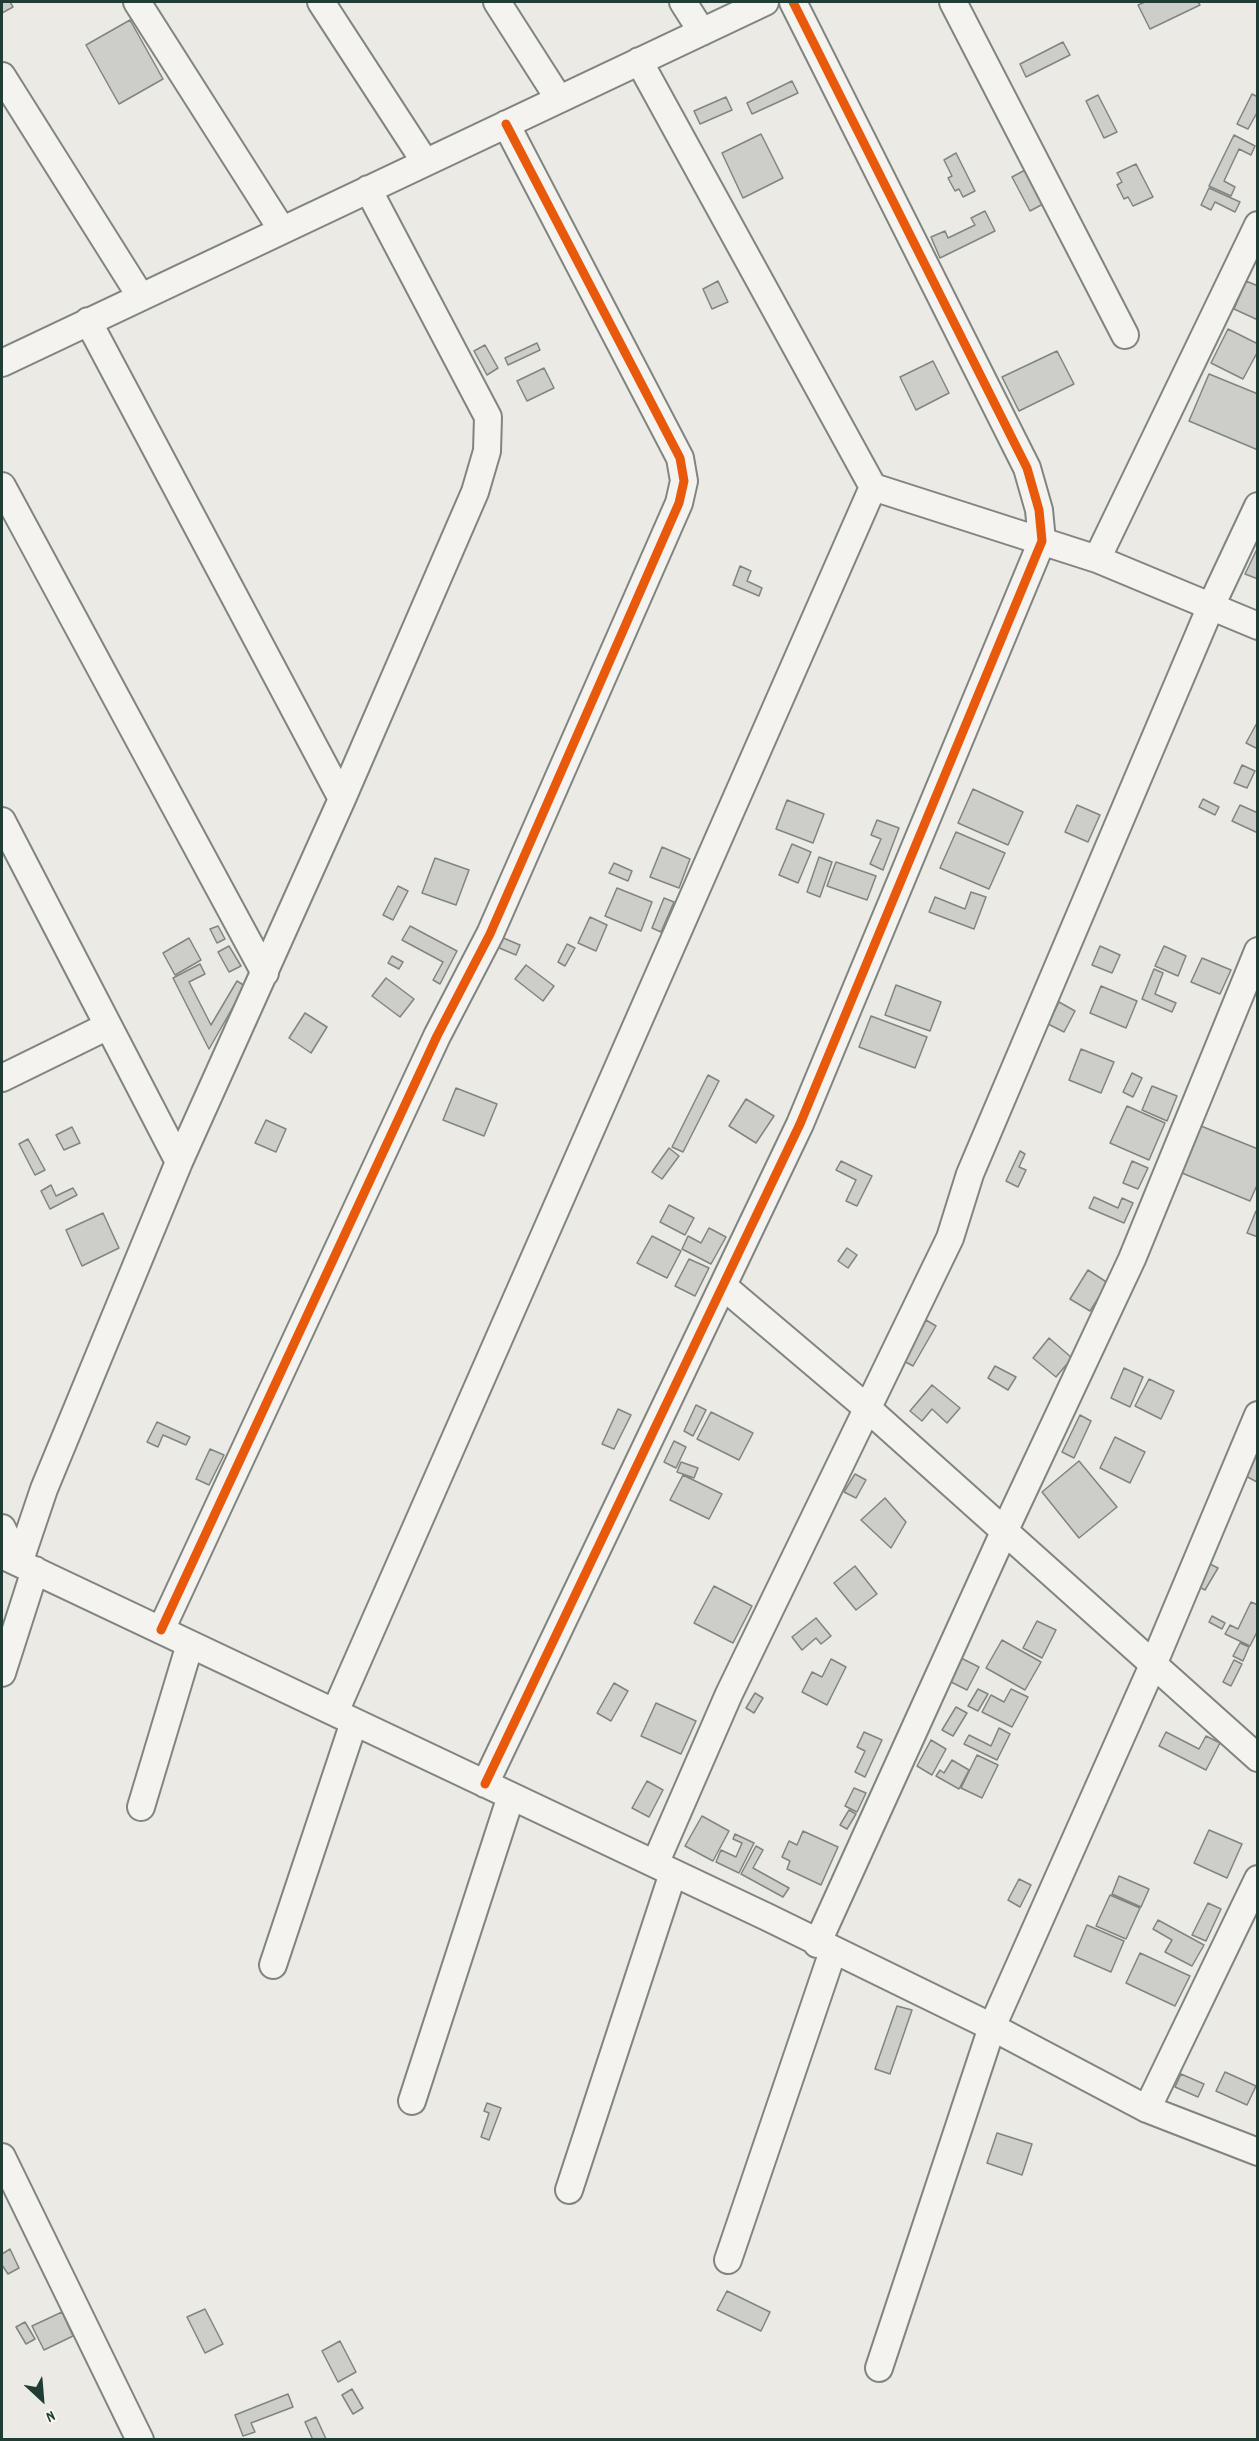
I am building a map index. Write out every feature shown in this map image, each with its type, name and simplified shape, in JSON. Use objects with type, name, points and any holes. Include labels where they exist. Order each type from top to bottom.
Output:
[{"type":"street","points":[[137,2],[282,230]]},
{"type":"street","points":[[321,2],[425,162]]},
{"type":"street","points":[[497,2],[559,99]]},
{"type":"street","points":[[683,2],[702,32]]},
{"type":"street","points":[[5,355],[141,297],[765,2]]},
{"type":"street","points":[[485,1784],[800,1124],[1042,541],[1039,510],[1027,468],[793,2]]},
{"type":"street","points":[[953,2],[1125,335]]},
{"type":"street","points":[[639,61],[873,487],[1097,559],[1257,626]]},
{"type":"street","points":[[2,76],[141,297]]},
{"type":"street","points":[[160,1630],[437,1036],[490,934],[679,503],[684,481],[680,458],[506,124]]},
{"type":"street","points":[[2,1673],[18,1563],[44,1489],[179,1162],[342,799],[475,492],[487,451],[488,417],[368,189]]},
{"type":"street","points":[[1097,559],[1257,225]]},
{"type":"street","points":[[88,321],[342,799]]},
{"type":"street","points":[[2,486],[265,973]]},
{"type":"street","points":[[273,1965],[344,1717],[873,487]]},
{"type":"street","points":[[568,2190],[664,1868],[729,1694],[950,1238],[970,1174],[1211,606],[1257,507]]},
{"type":"street","points":[[2,821],[179,1162]]},
{"type":"street","points":[[728,2260],[825,1947],[1004,1532],[1132,1259],[1257,951]]},
{"type":"street","points":[[2,1078],[108,1026]]},
{"type":"street","points":[[723,1286],[867,1408],[1257,1758]]},
{"type":"street","points":[[879,2368],[992,2027],[1153,1665],[1257,1415]]},
{"type":"street","points":[[2,1528],[18,1563],[664,1868],[992,2027],[1147,2109],[1257,2152]]},
{"type":"street","points":[[141,1807],[190,1644]]},
{"type":"street","points":[[412,2101],[511,1796]]},
{"type":"street","points":[[1147,2109],[1257,1879]]},
{"type":"street","points":[[2,2157],[140,2439]]},
{"type":"building","points":[[2,2],[10,2],[13,7],[2,13]]},
{"type":"building","points":[[1145,2],[1198,2],[1200,5],[1150,29],[1138,5]]},
{"type":"building","points":[[130,20],[163,79],[119,104],[86,45]]},
{"type":"building","points":[[1063,42],[1070,55],[1026,77],[1020,64]]},
{"type":"building","points":[[792,81],[798,93],[752,114],[747,103]]},
{"type":"building","points":[[1252,94],[1258,97],[1258,111],[1248,129],[1237,124]]},
{"type":"building","points":[[1098,95],[1117,132],[1104,138],[1086,101]]},
{"type":"building","points":[[726,97],[732,110],[700,124],[694,111]]},
{"type":"building","points":[[761,134],[783,178],[743,198],[722,153]]},
{"type":"building","points":[[1234,135],[1255,146],[1251,155],[1239,149],[1224,181],[1235,187],[1231,196],[1209,186]]},
{"type":"building","points":[[956,153],[975,191],[963,197],[959,189],[955,191],[948,178],[952,176],[944,160]]},
{"type":"building","points":[[1136,164],[1153,197],[1133,206],[1128,197],[1124,199],[1117,185],[1122,182],[1117,173]]},
{"type":"building","points":[[1025,170],[1043,204],[1030,211],[1012,177]]},
{"type":"building","points":[[1209,188],[1240,202],[1235,212],[1215,202],[1211,210],[1201,205]]},
{"type":"building","points":[[985,211],[995,231],[940,258],[931,237],[945,231],[948,238],[975,225],[971,218]]},
{"type":"building","points":[[718,281],[728,302],[712,309],[703,289]]},
{"type":"building","points":[[1246,281],[1258,286],[1258,320],[1234,309]]},
{"type":"building","points":[[1228,329],[1258,344],[1258,351],[1243,379],[1211,363]]},
{"type":"building","points":[[537,343],[540,350],[508,365],[505,358]]},
{"type":"building","points":[[485,345],[498,368],[487,375],[474,351]]},
{"type":"building","points":[[1057,351],[1074,384],[1019,411],[1002,377]]},
{"type":"building","points":[[933,361],[949,393],[916,410],[900,377]]},
{"type":"building","points":[[544,368],[554,388],[527,401],[517,381]]},
{"type":"building","points":[[1209,374],[1258,394],[1258,450],[1189,421]]},
{"type":"building","points":[[1258,547],[1258,579],[1245,574]]},
{"type":"building","points":[[740,566],[751,571],[747,581],[762,588],[759,596],[733,585]]},
{"type":"building","points":[[1258,721],[1258,749],[1246,743]]},
{"type":"building","points":[[1242,765],[1255,771],[1247,788],[1234,783]]},
{"type":"building","points":[[973,789],[1023,812],[1008,845],[958,823]]},
{"type":"building","points":[[1203,799],[1219,807],[1215,815],[1199,807]]},
{"type":"building","points":[[787,800],[824,814],[813,843],[776,829]]},
{"type":"building","points":[[1077,805],[1100,815],[1088,842],[1065,832]]},
{"type":"building","points":[[1240,805],[1258,813],[1258,833],[1232,821]]},
{"type":"building","points":[[877,820],[899,828],[883,870],[870,864],[881,839],[871,835]]},
{"type":"building","points":[[956,832],[1005,853],[989,889],[940,868]]},
{"type":"building","points":[[792,844],[811,852],[798,883],[779,875]]},
{"type":"building","points":[[662,847],[690,859],[679,888],[650,877]]},
{"type":"building","points":[[819,857],[832,862],[820,897],[807,892]]},
{"type":"building","points":[[435,858],[469,870],[456,905],[422,893]]},
{"type":"building","points":[[836,862],[876,876],[867,900],[827,886]]},
{"type":"building","points":[[614,863],[632,871],[628,881],[609,873]]},
{"type":"building","points":[[398,886],[408,891],[393,920],[383,915]]},
{"type":"building","points":[[617,888],[652,902],[641,931],[605,916]]},
{"type":"building","points":[[971,892],[986,897],[974,929],[929,912],[935,897],[965,909]]},
{"type":"building","points":[[664,898],[674,902],[661,932],[652,928]]},
{"type":"building","points":[[590,917],[607,925],[596,951],[578,943]]},
{"type":"building","points":[[218,926],[225,939],[217,943],[210,929]]},
{"type":"building","points":[[410,926],[457,951],[440,984],[433,980],[443,962],[402,940]]},
{"type":"building","points":[[501,937],[520,945],[516,955],[497,947]]},
{"type":"building","points":[[189,938],[201,960],[175,975],[163,953]]},
{"type":"building","points":[[567,944],[575,948],[565,966],[558,962]]},
{"type":"building","points":[[229,946],[241,966],[229,972],[218,952]]},
{"type":"building","points":[[1100,946],[1120,955],[1112,973],[1092,965]]},
{"type":"building","points":[[1164,946],[1186,956],[1178,976],[1155,966]]},
{"type":"building","points":[[392,956],[403,962],[399,969],[388,963]]},
{"type":"building","points":[[1202,958],[1231,970],[1220,994],[1191,982]]},
{"type":"building","points":[[200,964],[205,974],[189,982],[211,1025],[237,981],[245,986],[209,1049],[173,978]]},
{"type":"building","points":[[526,965],[554,986],[543,1001],[515,979]]},
{"type":"building","points":[[1154,969],[1163,973],[1155,994],[1176,1003],[1172,1012],[1142,999]]},
{"type":"building","points":[[386,978],[414,999],[400,1017],[372,996]]},
{"type":"building","points":[[896,985],[941,1002],[930,1031],[885,1015]]},
{"type":"building","points":[[1101,986],[1137,1001],[1126,1028],[1090,1013]]},
{"type":"building","points":[[1059,1002],[1075,1011],[1064,1032],[1048,1024]]},
{"type":"building","points":[[305,1013],[327,1027],[311,1053],[289,1038]]},
{"type":"building","points":[[871,1016],[927,1037],[915,1068],[859,1047]]},
{"type":"building","points":[[1081,1049],[1114,1062],[1101,1093],[1069,1080]]},
{"type":"building","points":[[1132,1073],[1142,1078],[1133,1097],[1123,1092]]},
{"type":"building","points":[[708,1075],[719,1081],[683,1152],[672,1147]]},
{"type":"building","points":[[1152,1086],[1177,1096],[1167,1121],[1142,1110]]},
{"type":"building","points":[[456,1088],[497,1104],[484,1136],[443,1120]]},
{"type":"building","points":[[746,1099],[774,1116],[756,1143],[729,1126]]},
{"type":"building","points":[[1127,1106],[1165,1123],[1149,1160],[1110,1143]]},
{"type":"building","points":[[266,1120],[286,1129],[276,1152],[255,1143]]},
{"type":"building","points":[[1201,1126],[1258,1149],[1258,1183],[1250,1201],[1182,1173]]},
{"type":"building","points":[[72,1127],[80,1143],[64,1150],[56,1135]]},
{"type":"building","points":[[28,1139],[45,1170],[35,1175],[19,1144]]},
{"type":"building","points":[[669,1148],[679,1156],[662,1179],[652,1172]]},
{"type":"building","points":[[1020,1151],[1025,1154],[1019,1167],[1026,1170],[1018,1187],[1006,1181]]},
{"type":"building","points":[[841,1161],[872,1176],[857,1206],[846,1201],[856,1180],[836,1170]]},
{"type":"building","points":[[1132,1161],[1148,1168],[1138,1189],[1123,1183]]},
{"type":"building","points":[[51,1185],[56,1196],[73,1188],[77,1195],[50,1209],[41,1191]]},
{"type":"building","points":[[1094,1197],[1118,1208],[1122,1198],[1133,1203],[1124,1223],[1089,1208]]},
{"type":"building","points":[[669,1205],[694,1218],[685,1235],[660,1222]]},
{"type":"building","points":[[1256,1211],[1258,1212],[1258,1237],[1247,1233]]},
{"type":"building","points":[[103,1213],[119,1248],[82,1266],[66,1230]]},
{"type":"building","points":[[709,1228],[726,1237],[711,1264],[682,1249],[688,1236],[701,1243]]},
{"type":"building","points":[[652,1236],[681,1251],[667,1278],[637,1263]]},
{"type":"building","points":[[847,1248],[857,1255],[848,1268],[838,1261]]},
{"type":"building","points":[[689,1259],[709,1268],[695,1296],[675,1286]]},
{"type":"building","points":[[1088,1270],[1108,1283],[1090,1311],[1070,1299]]},
{"type":"building","points":[[926,1320],[936,1326],[913,1366],[902,1360]]},
{"type":"building","points":[[1049,1338],[1072,1358],[1056,1377],[1033,1358]]},
{"type":"building","points":[[995,1366],[1016,1377],[1008,1390],[988,1378]]},
{"type":"building","points":[[1124,1368],[1143,1377],[1130,1407],[1111,1398]]},
{"type":"building","points":[[1149,1379],[1174,1391],[1161,1419],[1135,1406]]},
{"type":"building","points":[[932,1385],[960,1408],[947,1423],[932,1409],[922,1421],[910,1411]]},
{"type":"building","points":[[696,1405],[706,1410],[693,1436],[684,1431]]},
{"type":"building","points":[[618,1409],[631,1415],[614,1449],[602,1444]]},
{"type":"building","points":[[711,1412],[753,1433],[739,1460],[697,1439]]},
{"type":"building","points":[[1080,1415],[1091,1421],[1074,1458],[1062,1452]]},
{"type":"building","points":[[157,1422],[190,1437],[186,1445],[163,1435],[158,1447],[147,1442]]},
{"type":"building","points":[[1115,1437],[1145,1452],[1130,1483],[1100,1468]]},
{"type":"building","points":[[674,1441],[686,1447],[676,1468],[664,1462]]},
{"type":"building","points":[[210,1449],[224,1455],[209,1485],[196,1479]]},
{"type":"building","points":[[1252,1455],[1258,1458],[1257,1482],[1242,1474]]},
{"type":"building","points":[[1079,1461],[1117,1507],[1079,1538],[1042,1492]]},
{"type":"building","points":[[681,1462],[698,1468],[694,1478],[677,1472]]},
{"type":"building","points":[[855,1474],[866,1480],[856,1498],[844,1492]]},
{"type":"building","points":[[683,1475],[722,1494],[709,1519],[670,1500]]},
{"type":"building","points":[[885,1498],[906,1522],[891,1548],[861,1520]]},
{"type":"building","points":[[1206,1562],[1218,1568],[1205,1590],[1193,1584]]},
{"type":"building","points":[[855,1566],[877,1594],[856,1610],[834,1583]]},
{"type":"building","points":[[714,1586],[752,1606],[733,1643],[694,1623]]},
{"type":"building","points":[[1251,1602],[1258,1605],[1258,1630],[1250,1646],[1225,1634],[1230,1625],[1238,1629]]},
{"type":"building","points":[[1212,1616],[1225,1623],[1222,1629],[1209,1622]]},
{"type":"building","points":[[816,1618],[831,1636],[821,1644],[816,1638],[802,1650],[792,1637]]},
{"type":"building","points":[[1037,1621],[1056,1630],[1042,1658],[1023,1648]]},
{"type":"building","points":[[1002,1640],[1041,1662],[1025,1690],[986,1668]]},
{"type":"building","points":[[1240,1643],[1249,1647],[1243,1661],[1233,1656]]},
{"type":"building","points":[[961,1658],[979,1667],[967,1690],[949,1681]]},
{"type":"building","points":[[831,1659],[846,1667],[827,1705],[802,1692],[812,1672],[822,1677]]},
{"type":"building","points":[[1234,1660],[1242,1664],[1231,1686],[1223,1682]]},
{"type":"building","points":[[614,1683],[628,1691],[611,1721],[597,1713]]},
{"type":"building","points":[[978,1689],[988,1694],[978,1711],[968,1706]]},
{"type":"building","points":[[1011,1689],[1028,1697],[1012,1727],[982,1712],[991,1695],[1004,1702]]},
{"type":"building","points":[[755,1693],[763,1698],[754,1713],[746,1708]]},
{"type":"building","points":[[656,1703],[696,1721],[681,1754],[641,1736]]},
{"type":"building","points":[[956,1707],[967,1713],[953,1736],[942,1730]]},
{"type":"building","points":[[999,1728],[1010,1734],[997,1760],[964,1744],[969,1735],[991,1746]]},
{"type":"building","points":[[864,1732],[882,1740],[865,1777],[855,1772],[865,1751],[857,1747]]},
{"type":"building","points":[[1166,1732],[1199,1749],[1206,1736],[1220,1743],[1206,1770],[1159,1746]]},
{"type":"building","points":[[931,1740],[946,1749],[932,1775],[917,1766]]},
{"type":"building","points":[[977,1755],[998,1765],[982,1798],[961,1788]]},
{"type":"building","points":[[952,1760],[969,1770],[959,1789],[936,1776],[940,1770],[944,1773]]},
{"type":"building","points":[[647,1781],[663,1790],[649,1817],[632,1808]]},
{"type":"building","points":[[854,1788],[866,1793],[857,1812],[845,1806]]},
{"type":"building","points":[[849,1810],[856,1814],[847,1829],[840,1825]]},
{"type":"building","points":[[702,1816],[729,1831],[713,1861],[685,1846]]},
{"type":"building","points":[[1209,1830],[1242,1844],[1227,1878],[1194,1863]]},
{"type":"building","points":[[803,1831],[838,1847],[821,1885],[787,1869],[790,1861],[782,1857],[789,1841],[797,1845]]},
{"type":"building","points":[[735,1834],[754,1843],[739,1873],[716,1862],[721,1850],[736,1857],[742,1843],[733,1839]]},
{"type":"building","points":[[756,1846],[763,1850],[753,1868],[789,1888],[783,1897],[741,1874]]},
{"type":"building","points":[[1119,1876],[1149,1889],[1141,1907],[1112,1894]]},
{"type":"building","points":[[1019,1879],[1031,1885],[1020,1907],[1008,1900]]},
{"type":"building","points":[[1110,1895],[1140,1908],[1126,1939],[1096,1926]]},
{"type":"building","points":[[1208,1903],[1221,1909],[1206,1941],[1192,1935]]},
{"type":"building","points":[[1158,1920],[1204,1945],[1192,1966],[1165,1952],[1172,1940],[1153,1929]]},
{"type":"building","points":[[1087,1925],[1124,1941],[1111,1972],[1074,1956]]},
{"type":"building","points":[[1140,1953],[1190,1976],[1175,2006],[1126,1983]]},
{"type":"building","points":[[897,2006],[912,2010],[890,2074],[875,2069]]},
{"type":"building","points":[[1225,2072],[1256,2086],[1247,2105],[1216,2091]]},
{"type":"building","points":[[1181,2074],[1204,2084],[1198,2097],[1175,2087]]},
{"type":"building","points":[[487,2103],[501,2108],[489,2140],[481,2137],[489,2113],[484,2111]]},
{"type":"building","points":[[997,2133],[1032,2144],[1022,2175],[987,2163]]},
{"type":"building","points":[[10,2249],[19,2268],[8,2274],[2,2265],[2,2254]]},
{"type":"building","points":[[727,2291],[770,2312],[761,2331],[717,2310]]},
{"type":"building","points":[[205,2309],[223,2344],[205,2353],[187,2317]]},
{"type":"building","points":[[62,2312],[73,2336],[44,2350],[32,2326]]},
{"type":"building","points":[[25,2322],[35,2339],[26,2344],[16,2327]]},
{"type":"building","points":[[340,2341],[356,2372],[338,2382],[322,2351]]},
{"type":"building","points":[[352,2389],[363,2408],[353,2414],[342,2395]]},
{"type":"building","points":[[288,2394],[293,2407],[251,2423],[255,2432],[243,2436],[235,2415]]},
{"type":"building","points":[[316,2417],[326,2439],[324,2440],[313,2440],[305,2422]]},
{"type":"cycle path","points":[[485,1784],[800,1124],[1042,541],[1039,510],[1027,468],[793,2]]},
{"type":"cycle path","points":[[161,1630],[437,1036],[490,934],[679,503],[684,481],[680,458],[506,124]]}]
